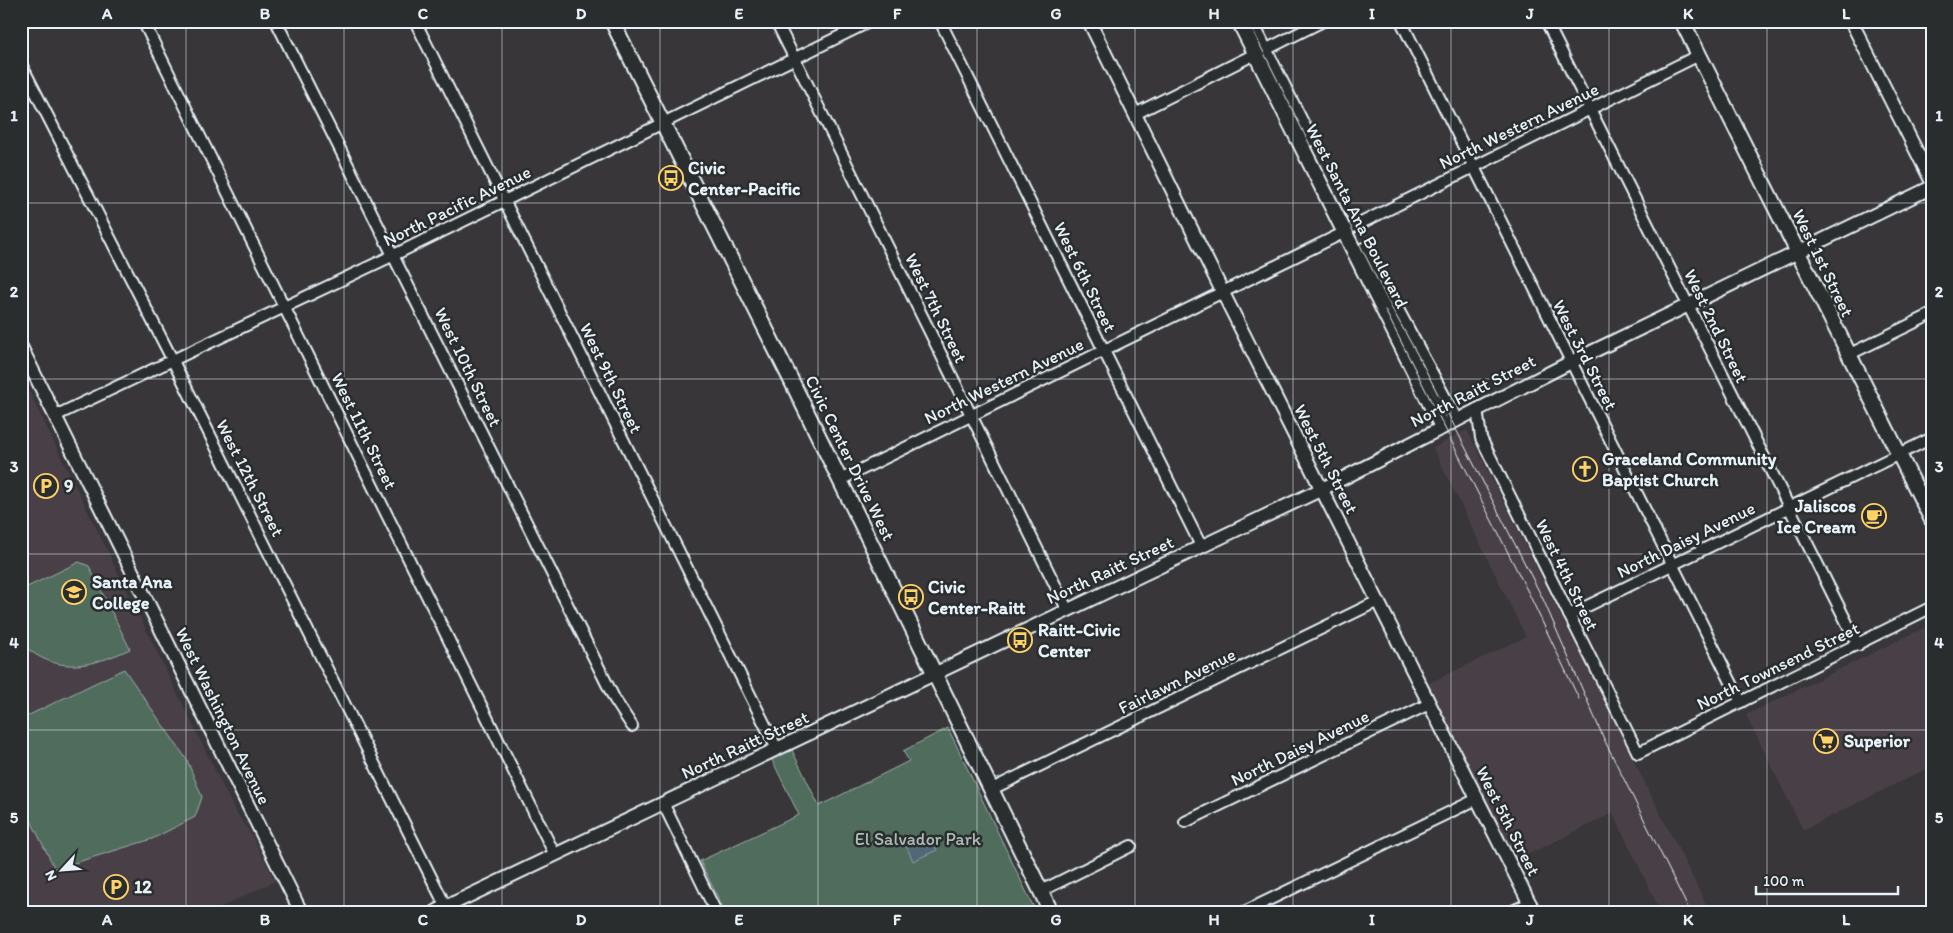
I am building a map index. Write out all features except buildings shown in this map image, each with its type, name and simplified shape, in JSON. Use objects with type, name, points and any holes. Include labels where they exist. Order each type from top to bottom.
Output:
[{"type":"main road","name":"Civic Center Drive West","points":[[612,21],[840,480],[1051,912]]},
{"type":"main road","name":"West Santa Ana Boulevard","points":[[1239,21],[1260,52],[1349,230],[1442,427]]},
{"type":"main road","name":"West Santa Ana Boulevard","points":[[1250,21],[1260,52]]},
{"type":"main road","name":"West 1st Street","points":[[1682,21],[1932,520]]},
{"type":"main road","name":"West Santa Ana Boulevard","points":[[1349,230],[1455,420]]},
{"type":"street","name":"West 11th Street","points":[[143,21],[555,855]]},
{"type":"street","name":"West 10th Street","points":[[276,21],[615,700],[632,726]]},
{"type":"street","name":"West 9th Street","points":[[415,21],[777,749]]},
{"type":"street","name":"West 7th Street","points":[[776,21],[1068,609]]},
{"type":"street","name":"North Pacific Avenue","points":[[55,416],[505,202],[871,21]]},
{"type":"street","name":"West 6th Street","points":[[940,21],[1201,546]]},
{"type":"street","name":"West 5th Street","points":[[1089,21],[1222,291],[1532,908]]},
{"type":"street","points":[[1135,114],[1323,21]]},
{"type":"street","name":"West 3rd Street","points":[[1401,21],[1741,702]]},
{"type":"street","name":"West 2nd Street","points":[[1546,21],[1858,645]]},
{"type":"street","points":[[1851,21],[1932,182]]},
{"type":"street","name":"North Western Avenue","points":[[840,480],[1349,230],[1473,166],[1699,55]]},
{"type":"street","name":"West 12th Street","points":[[21,64],[172,359],[441,909]]},
{"type":"street","name":"North Raitt Street","points":[[441,909],[1322,489],[1571,362],[1932,187]]},
{"type":"street","points":[[1848,355],[1932,314]]},
{"type":"street","name":"West Washington Avenue","points":[[21,347],[301,912]]},
{"type":"street","name":"West 4th Street","points":[[1477,409],[1481,438],[1638,753]]},
{"type":"street","name":"North Daisy Avenue","points":[[1569,614],[1932,438]]},
{"type":"street","name":"Fairlawn Avenue","points":[[992,790],[1378,601]]},
{"type":"street","name":"North Townsend Street","points":[[1638,753],[1932,607]]},
{"type":"street","name":"North Daisy Avenue","points":[[1185,822],[1429,704]]},
{"type":"street","points":[[1244,912],[1477,799]]},
{"type":"street","points":[[663,803],[716,912]]},
{"type":"street","points":[[1041,891],[1131,846]]},
{"type":"street","points":[[1513,912],[1532,908]]},
{"type":"shaded area","name":"Santa Ana College","points":[[21,375],[234,809],[251,834],[275,881],[211,912],[21,912]]},
{"type":"shaded area","points":[[1467,430],[1710,912],[1661,912],[1613,813],[1517,860],[1425,685],[1526,637],[1433,448]]},
{"type":"shaded area","points":[[1932,624],[1932,766],[1803,830],[1746,715]]},
{"type":"green space","points":[[79,562],[89,566],[130,649],[88,664],[61,664],[47,660],[21,643],[21,590]]},
{"type":"green space","points":[[124,669],[187,760],[202,797],[195,817],[152,839],[55,869],[21,801],[21,719]]},
{"type":"green space","name":"El Salvador Park","points":[[948,728],[1036,912],[725,912],[700,861],[799,815],[771,758],[791,748],[819,806],[909,761],[903,751]]},
{"type":"water","points":[[930,835],[937,850],[913,861],[906,846]]},
{"type":"tram line","points":[[1248,21],[1388,301],[1422,363],[1543,599],[1604,739],[1690,912]]},
{"type":"tram line","points":[[1385,310],[1529,594],[1579,699]]},
{"type":"place","name":"Civic Center-Pacific","points":[[671,178]]},
{"type":"place","name":"Graceland Community Baptist Church","points":[[1585,469]]},
{"type":"place","name":"9","points":[[46,486]]},
{"type":"place","name":"Jaliscos Ice Cream","points":[[1874,516]]},
{"type":"place","name":"Santa Ana College","points":[[74,592]]},
{"type":"place","name":"Civic Center-Raitt","points":[[911,597]]},
{"type":"place","name":"Raitt-Civic Center","points":[[1020,640]]},
{"type":"place","name":"Superior","points":[[1826,741]]},
{"type":"place","name":"12","points":[[116,887]]}]
